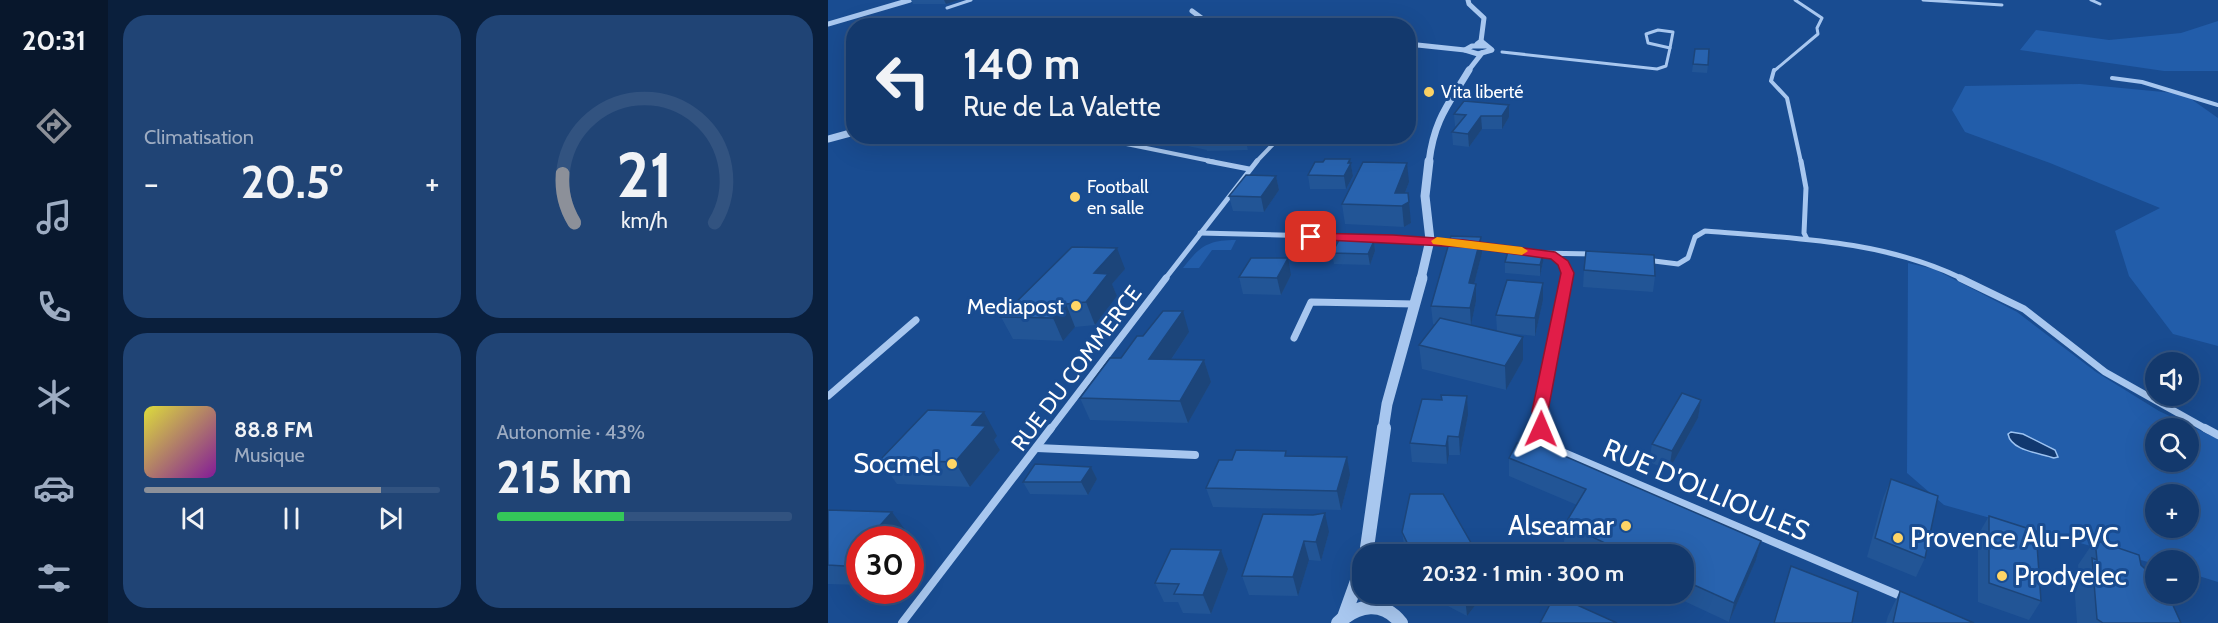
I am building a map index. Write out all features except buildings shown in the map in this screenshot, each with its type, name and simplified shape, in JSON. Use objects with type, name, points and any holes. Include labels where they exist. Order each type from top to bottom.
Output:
[{"type":"street","points":[[848,18],[910,0]]},
{"type":"street","points":[[947,8],[971,0]]},
{"type":"street","points":[[1468,0],[1471,6],[1483,15],[1487,47]]},
{"type":"street","points":[[1795,0],[1822,18],[1817,28],[1818,34],[1774,70],[1771,81],[1787,98],[1796,131],[1806,188],[1804,233],[1808,239]]},
{"type":"street","points":[[1923,0],[2002,5]]},
{"type":"street","points":[[2091,0],[2100,4]]},
{"type":"street","points":[[1188,18],[1194,5]]},
{"type":"street","points":[[1192,11],[1201,18]]},
{"type":"street","points":[[828,24],[846,19]]},
{"type":"street","points":[[1466,49],[1475,45],[1502,52],[1657,69],[1666,66],[1670,48],[1672,32],[1658,30],[1648,32],[1647,42],[1670,48]]},
{"type":"street","points":[[1416,45],[1466,49],[1478,55]]},
{"type":"street","points":[[1368,544],[1387,404],[1430,240],[1425,196],[1432,138],[1437,122],[1478,55],[1487,47]]},
{"type":"street","points":[[2112,78],[2142,82],[2218,105]]},
{"type":"street","points":[[828,139],[846,134]]},
{"type":"street","points":[[1126,144],[1249,169]]},
{"type":"street","name":"RUE DU COMMERCE","points":[[902,623],[1249,169],[1273,144]]},
{"type":"street","points":[[1644,260],[1678,264],[1688,258],[1695,235],[1705,231],[1808,239],[1880,251],[1938,267],[2024,309],[2105,372],[2218,435]]},
{"type":"street","points":[[1200,233],[1430,240],[1521,251]]},
{"type":"street","points":[[1532,253],[1555,256],[1579,253],[1601,255]]},
{"type":"street","name":"RUE D'OLLIOULES","points":[[1555,256],[1564,263],[1568,273],[1540,411],[1541,429],[1545,441],[1557,450],[1908,599]]},
{"type":"street","points":[[1294,338],[1311,302],[1414,304]]},
{"type":"street","points":[[828,396],[916,320]]},
{"type":"street","points":[[1037,448],[1195,455]]},
{"type":"street","points":[[1341,620],[1352,592]]},
{"type":"street","points":[[1341,620],[1370,604]]},
{"type":"street","points":[[1381,604],[1395,614],[1401,623]]},
{"type":"shaded area","points":[[2218,21],[2218,71],[2164,71],[2020,50],[2036,30],[2109,40],[2181,33]]},
{"type":"shaded area","points":[[2080,84],[2184,94],[2218,118],[2218,346],[2173,334],[2129,276],[2115,231],[2160,208],[2050,163],[1965,132],[1952,110],[1965,86]]},
{"type":"shaded area","points":[[1236,240],[1231,250],[1212,250],[1199,268],[1183,268],[1205,246],[1218,241]]},
{"type":"shaded area","points":[[1908,263],[1934,269],[2017,312],[2096,372],[2145,402],[2145,406],[2151,406],[2174,418],[2145,418],[2145,472],[2199,472],[2199,430],[2218,439],[2218,582],[2199,576],[2199,550],[2145,550],[2145,561],[1944,505],[1907,473]]},
{"type":"shaded area","points":[[2011,432],[2023,434],[2055,450],[2058,457],[2054,458],[2020,448],[2010,440],[2008,434]]},
{"type":"slow traffic","points":[[1437,241],[1522,251]]},
{"type":"place","name":"Vita liberté","points":[[1429,92]]},
{"type":"place","name":"Football en salle","points":[[1075,197]]},
{"type":"place","name":"Mediapost","points":[[1076,306]]},
{"type":"place","name":"Socmel","points":[[952,464]]},
{"type":"place","name":"Alseamar","points":[[1626,526]]},
{"type":"place","name":"Provence Alu-PVC","points":[[1898,538]]},
{"type":"place","name":"Prodyelec","points":[[2002,576]]},
{"type":"route","points":[[1311,237],[1430,240],[1555,256],[1564,263],[1568,273],[1540,411],[1541,429]]}]
